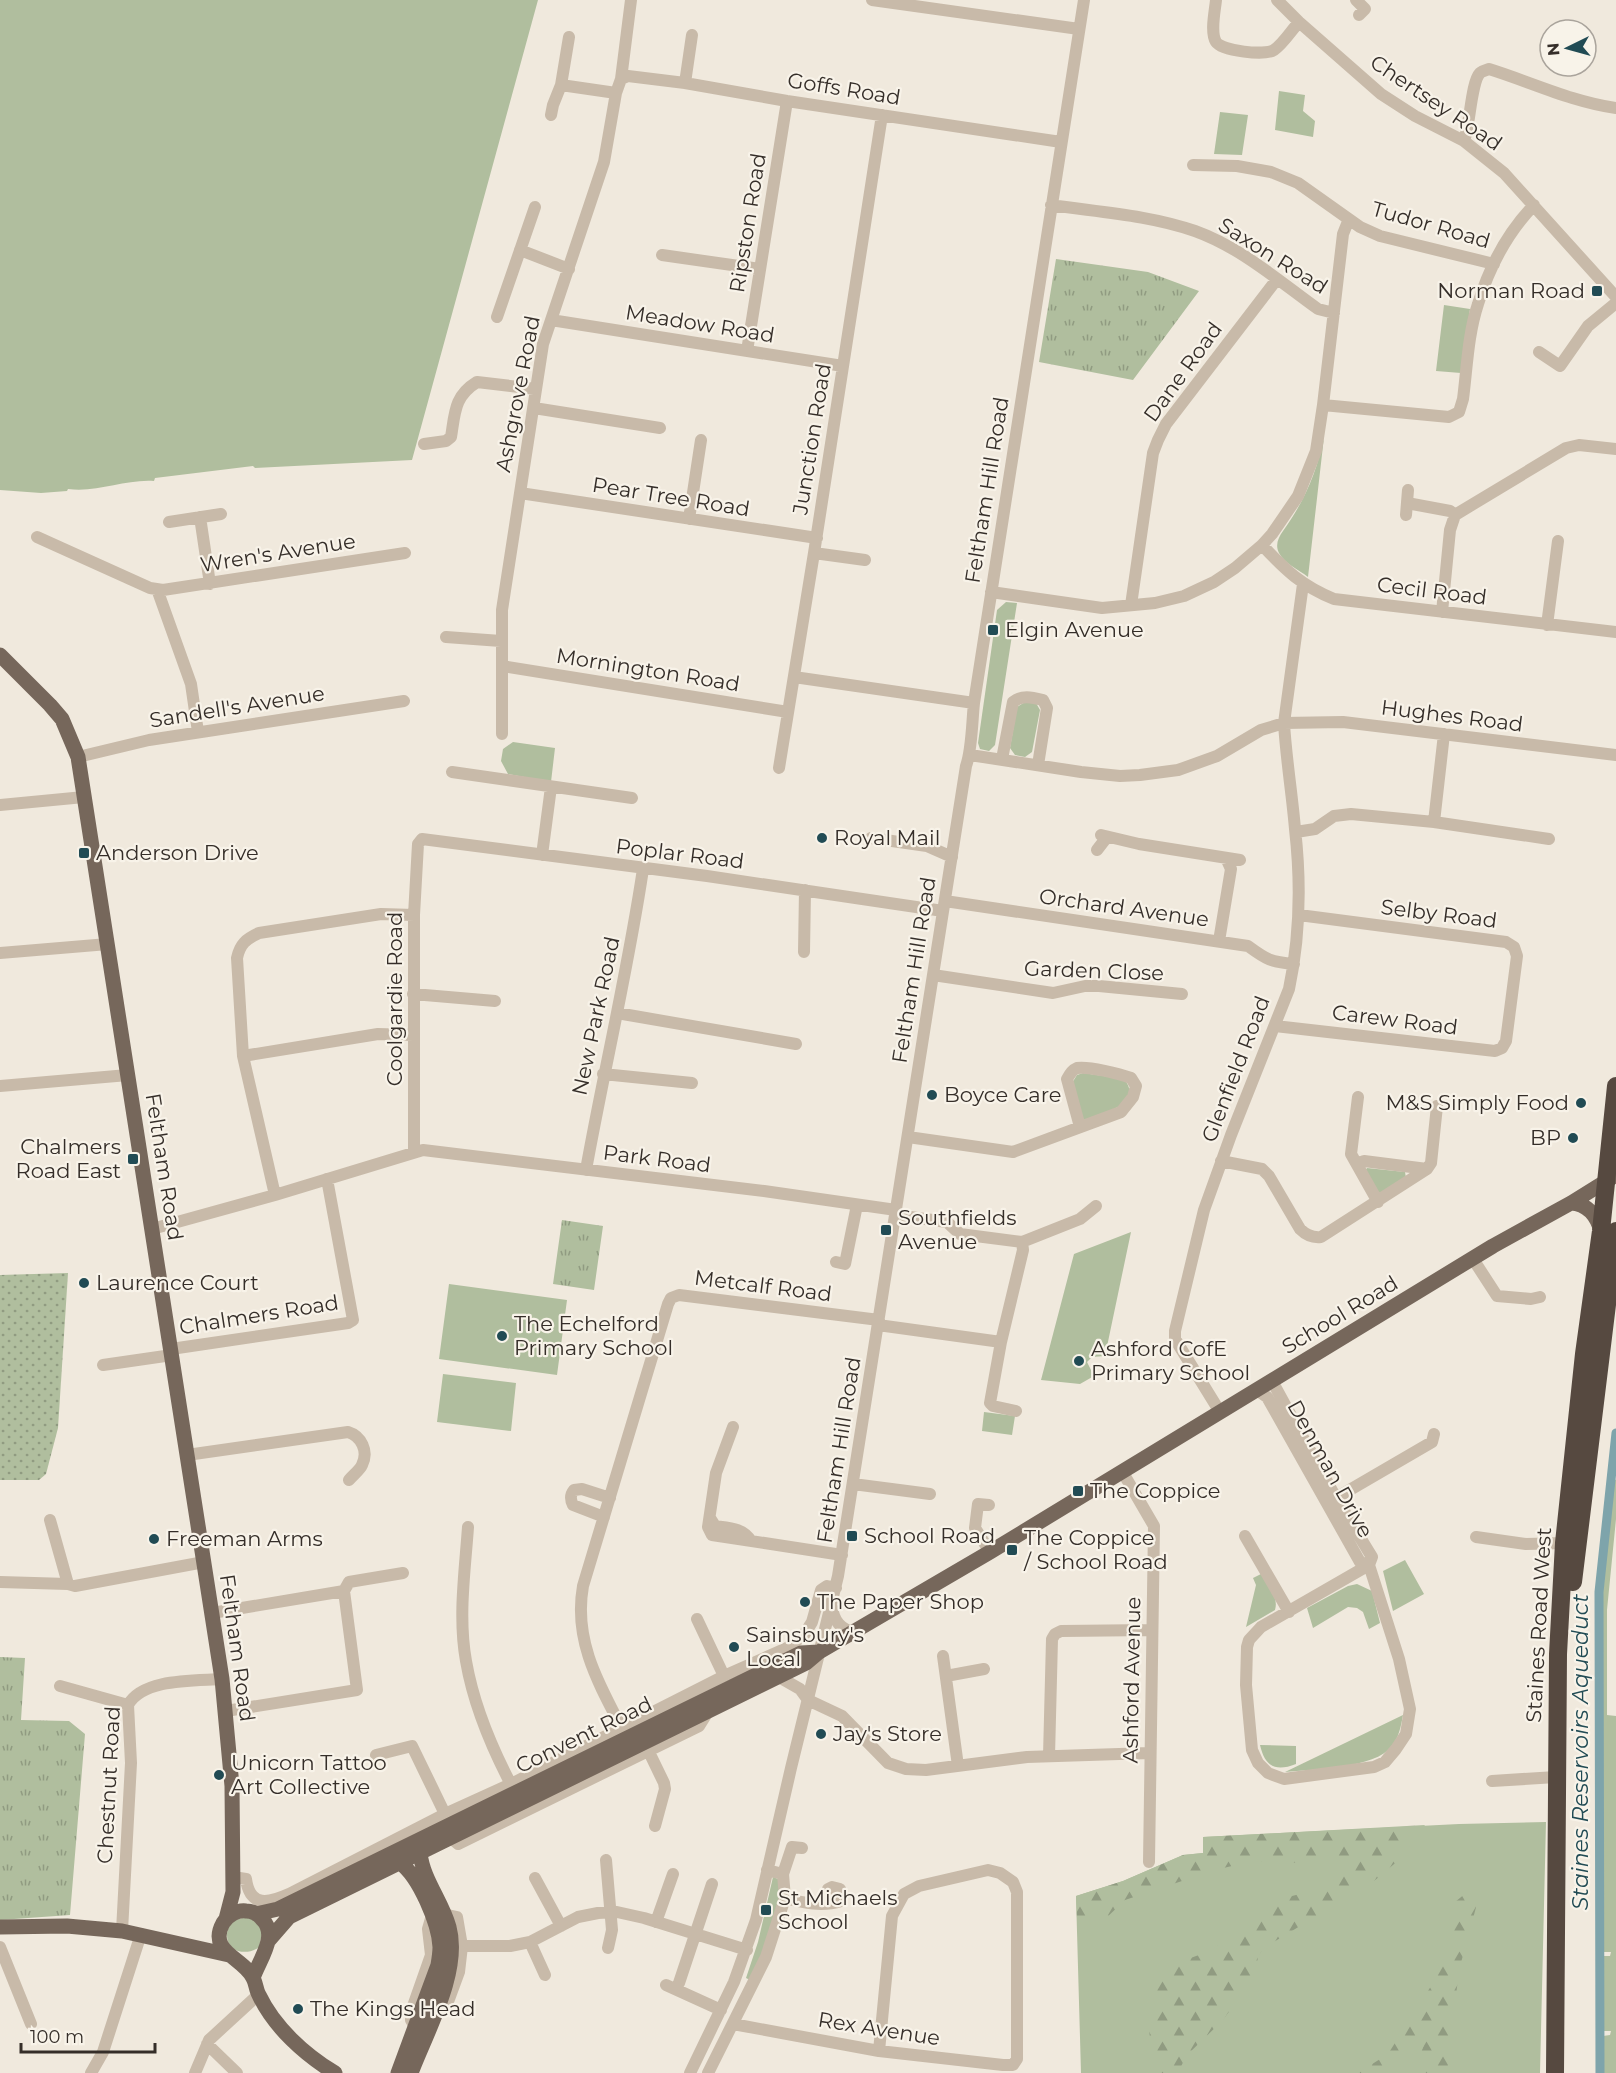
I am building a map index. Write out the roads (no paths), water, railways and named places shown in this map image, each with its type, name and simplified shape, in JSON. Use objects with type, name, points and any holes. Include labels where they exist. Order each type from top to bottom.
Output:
[{"type":"highway","name":"Staines Road West","points":[[1566,2073],[1568,1726],[1572,1596],[1609,1231],[1616,1086]]},
{"type":"highway","name":"Staines Road West","points":[[1555,2073],[1558,1654],[1564,1544],[1584,1354],[1609,1231]]},
{"type":"main road","name":"Feltham Road","points":[[2,660],[62,719],[78,757],[222,1679],[232,1786],[233,1884],[226,1919]]},
{"type":"main road","name":"School Road","points":[[819,1652],[855,1633],[1473,1259],[1611,1179]]},
{"type":"main road","points":[[1571,1203],[1580,1204],[1594,1214],[1609,1231]]},
{"type":"main road","name":"Convent Road","points":[[266,1946],[289,1917],[400,1863],[414,1849],[513,1788],[624,1732],[801,1653],[819,1652]]},
{"type":"main road","name":"Convent Road","points":[[254,1913],[278,1909],[414,1849],[452,1838],[806,1664],[819,1652]]},
{"type":"main road","points":[[398,2073],[438,1965],[440,1946],[436,1924],[438,1914],[414,1849]]},
{"type":"main road","points":[[400,1863],[408,1869],[452,1939],[450,1974],[411,2073]]},
{"type":"main road","points":[[233,1884],[254,1913],[265,1922],[269,1932],[253,1978]]},
{"type":"main road","points":[[254,1913],[239,1911],[226,1919],[219,1935],[222,1947],[253,1978],[258,1995],[290,2037],[335,2073]]},
{"type":"main road","points":[[0,1927],[67,1926],[122,1931],[249,1960],[266,1946]]},
{"type":"main road","points":[[190,1947],[219,1935]]},
{"type":"street","name":"Ashgrove Road","points":[[502,734],[502,610],[543,344],[604,162],[616,93],[621,79],[631,0]]},
{"type":"street","points":[[872,0],[1079,29]]},
{"type":"street","name":"Feltham Hill Road","points":[[690,2073],[747,1950],[836,1588],[966,766],[970,755],[969,744],[974,703],[1084,0]]},
{"type":"street","points":[[1216,0],[1214,34],[1222,48],[1267,54],[1275,50],[1299,22]]},
{"type":"street","points":[[1356,0],[1365,9],[1359,15]]},
{"type":"street","name":"Chertsey Road","points":[[1285,3],[1299,22],[1380,94],[1415,116],[1464,141],[1504,173],[1616,297]]},
{"type":"street","points":[[685,83],[692,35]]},
{"type":"street","points":[[551,115],[561,85],[569,37]]},
{"type":"street","points":[[1464,141],[1468,129],[1474,81],[1480,72],[1489,69],[1589,104],[1616,108]]},
{"type":"street","name":"Goffs Road","points":[[621,79],[628,76],[685,83],[787,101],[1061,142]]},
{"type":"street","points":[[561,85],[616,93]]},
{"type":"street","name":"Ripston Road","points":[[747,351],[787,101]]},
{"type":"street","name":"Junction Road","points":[[779,768],[882,115]]},
{"type":"street","name":"Tudor Road","points":[[1193,165],[1237,166],[1271,172],[1298,183],[1360,227],[1380,236],[1494,264]]},
{"type":"street","name":"Saxon Road","points":[[1051,205],[1165,222],[1196,231],[1236,251],[1318,309],[1334,313]]},
{"type":"street","points":[[1323,405],[1449,417],[1459,412],[1477,305],[1494,264],[1522,216],[1534,205]]},
{"type":"street","points":[[497,317],[535,207]]},
{"type":"street","points":[[991,592],[1102,608],[1155,603],[1184,596],[1214,582],[1262,545],[1298,496],[1316,451],[1342,234],[1349,219]]},
{"type":"street","points":[[520,250],[569,269]]},
{"type":"street","points":[[662,255],[760,269]]},
{"type":"street","name":"Dane Road","points":[[1131,605],[1153,453],[1158,440],[1166,424],[1276,279]]},
{"type":"street","points":[[1539,352],[1560,366],[1588,326],[1616,303]]},
{"type":"street","name":"Meadow Road","points":[[551,320],[843,366]]},
{"type":"street","points":[[424,444],[446,441],[451,437],[457,401],[469,387],[477,382],[536,389]]},
{"type":"street","points":[[534,408],[660,428]]},
{"type":"street","points":[[689,519],[701,440]]},
{"type":"street","points":[[1442,612],[1450,530],[1455,515],[1566,448],[1579,445],[1616,449]]},
{"type":"street","name":"Pear Tree Road","points":[[520,493],[817,538]]},
{"type":"street","points":[[1407,503],[1449,510],[1455,515]]},
{"type":"street","points":[[169,522],[221,514]]},
{"type":"street","points":[[200,517],[210,584]]},
{"type":"street","name":"Wren's Avenue","points":[[37,537],[150,588],[157,589],[210,584],[405,552]]},
{"type":"street","points":[[1547,625],[1558,541]]},
{"type":"street","name":"Cecil Road","points":[[1262,545],[1278,563],[1303,584],[1334,599],[1616,632]]},
{"type":"street","points":[[814,554],[865,560]]},
{"type":"street","name":"Glenfield Road","points":[[1220,1412],[1176,1339],[1175,1331],[1204,1209],[1289,989],[1294,964],[1299,915],[1296,832],[1284,723],[1303,584]]},
{"type":"street","points":[[157,589],[191,684],[198,732]]},
{"type":"street","points":[[446,637],[501,641]]},
{"type":"street","name":"Mornington Road","points":[[502,666],[788,712]]},
{"type":"street","points":[[794,677],[974,703]]},
{"type":"street","points":[[1002,759],[1013,702],[1019,698],[1031,696],[1042,700],[1047,708],[1038,765]]},
{"type":"street","name":"Sandell's Avenue","points":[[78,757],[149,740],[404,701]]},
{"type":"street","name":"Hughes Road","points":[[970,755],[1120,776],[1178,770],[1216,756],[1261,730],[1284,723],[1343,722],[1616,755]]},
{"type":"street","points":[[1434,822],[1444,734]]},
{"type":"street","points":[[452,772],[632,798]]},
{"type":"street","points":[[542,855],[551,787]]},
{"type":"street","points":[[611,809],[614,796]]},
{"type":"street","points":[[0,805],[84,798]]},
{"type":"street","points":[[1296,832],[1315,829],[1334,816],[1345,814],[1434,822],[1549,839]]},
{"type":"street","points":[[1097,850],[1104,836],[1240,860]]},
{"type":"street","points":[[871,838],[927,846],[952,857]]},
{"type":"street","name":"Poplar Road","points":[[418,847],[420,841],[426,839],[805,891],[944,906]]},
{"type":"street","name":"Coolgardie Road","points":[[414,1152],[414,915],[418,847]]},
{"type":"street","points":[[1219,941],[1231,869],[1226,858]]},
{"type":"street","name":"New Park Road","points":[[586,1170],[603,1074],[632,940],[643,869]]},
{"type":"street","points":[[804,952],[805,891]]},
{"type":"street","name":"Orchard Avenue","points":[[944,906],[1219,941],[1248,946],[1264,958],[1294,964]]},
{"type":"street","points":[[275,1195],[243,1056],[237,958],[240,948],[246,939],[259,933],[381,914],[414,915]]},
{"type":"street","name":"Selby Road","points":[[1299,915],[1506,942],[1514,947],[1517,956],[1506,1041]]},
{"type":"street","points":[[0,953],[108,944]]},
{"type":"street","name":"Garden Close","points":[[933,975],[1053,993],[1085,986],[1100,986],[1182,994]]},
{"type":"street","points":[[414,994],[495,1001]]},
{"type":"street","points":[[617,1013],[796,1044]]},
{"type":"street","name":"Carew Road","points":[[1275,1026],[1495,1051],[1502,1048],[1506,1041]]},
{"type":"street","points":[[243,1056],[378,1035],[413,1035]]},
{"type":"street","points":[[908,1137],[1013,1152],[1121,1112],[1133,1097],[1136,1086],[1131,1078],[1121,1074],[1079,1068],[1071,1071],[1067,1078],[1080,1127]]},
{"type":"street","points":[[603,1074],[692,1083]]},
{"type":"street","points":[[0,1086],[128,1075]]},
{"type":"street","points":[[1358,1097],[1351,1154],[1378,1202]]},
{"type":"street","points":[[1221,1161],[1262,1169],[1269,1176],[1300,1229],[1314,1238],[1321,1237],[1427,1169],[1431,1163],[1437,1106]]},
{"type":"street","name":"Park Road","points":[[414,1152],[423,1150],[764,1191],[896,1213]]},
{"type":"street","points":[[152,1229],[275,1195],[414,1152]]},
{"type":"street","points":[[1356,1164],[1364,1161],[1427,1169]]},
{"type":"street","name":"Chalmers Road","points":[[171,1352],[348,1323],[353,1320],[327,1179]]},
{"type":"street","points":[[836,1262],[845,1264],[857,1205]]},
{"type":"street","points":[[896,1213],[947,1222],[960,1234],[1022,1242],[1080,1220],[1096,1206]]},
{"type":"street","points":[[1017,1411],[993,1406],[990,1403],[1001,1342],[1023,1250],[1022,1242]]},
{"type":"street","points":[[1473,1259],[1497,1296],[1540,1298]]},
{"type":"street","name":"Metcalf Road","points":[[624,1732],[589,1660],[580,1618],[583,1587],[671,1298],[679,1295],[878,1323]]},
{"type":"street","points":[[878,1323],[1001,1342]]},
{"type":"street","points":[[103,1365],[171,1352]]},
{"type":"street","name":"Denman Drive","points":[[1272,1381],[1332,1500]]},
{"type":"street","name":"Denman Drive","points":[[1257,1390],[1267,1397],[1332,1500],[1372,1557],[1370,1565],[1399,1659],[1410,1709],[1406,1734],[1385,1761],[1374,1767],[1284,1779],[1268,1773],[1258,1763],[1252,1750],[1246,1685],[1247,1647],[1250,1640],[1261,1627],[1370,1565]]},
{"type":"street","points":[[733,1427],[716,1473],[710,1518],[715,1526],[746,1533],[751,1541],[842,1555]]},
{"type":"street","points":[[187,1455],[348,1432],[356,1435],[362,1442],[364,1452],[363,1464],[349,1480]]},
{"type":"street","points":[[1332,1500],[1432,1443],[1434,1434]]},
{"type":"street","name":"Ashford Avenue","points":[[1122,1472],[1154,1526],[1149,1862]]},
{"type":"street","points":[[853,1484],[930,1494]]},
{"type":"street","points":[[604,1516],[573,1505],[570,1499],[571,1494],[574,1490],[582,1489],[609,1498]]},
{"type":"street","points":[[989,1505],[978,1504],[975,1528],[990,1551]]},
{"type":"street","points":[[50,1520],[68,1584]]},
{"type":"street","points":[[468,1527],[463,1591],[465,1659],[473,1695],[483,1724],[513,1788]]},
{"type":"street","points":[[1245,1536],[1288,1612]]},
{"type":"street","points":[[1476,1537],[1526,1544],[1564,1544]]},
{"type":"street","points":[[0,1581],[75,1586],[204,1562]]},
{"type":"street","points":[[226,1711],[357,1689],[344,1591],[349,1582],[403,1573]]},
{"type":"street","name":"Convent Road","points":[[624,1732],[724,1676],[787,1648],[804,1635],[812,1622],[821,1590],[827,1586],[836,1588]]},
{"type":"street","points":[[212,1613],[344,1591]]},
{"type":"street","points":[[832,1602],[837,1623],[855,1633]]},
{"type":"street","points":[[697,1619],[724,1676]]},
{"type":"street","points":[[1049,1756],[1052,1639],[1055,1634],[1061,1631],[1152,1630]]},
{"type":"street","points":[[943,1656],[958,1766]]},
{"type":"street","points":[[945,1676],[984,1669]]},
{"type":"street","points":[[779,1677],[800,1689],[808,1700],[842,1716],[888,1763],[906,1769],[926,1770],[1049,1756],[1150,1753]]},
{"type":"street","name":"Chestnut Road","points":[[122,1931],[131,1763],[128,1705],[133,1697],[160,1684],[222,1679]]},
{"type":"street","points":[[60,1686],[128,1705]]},
{"type":"street","name":"Convent Road","points":[[452,1838],[458,1844],[648,1752],[699,1726],[709,1710]]},
{"type":"street","points":[[376,1755],[412,1746],[445,1814]]},
{"type":"street","points":[[648,1752],[665,1789],[655,1826]]},
{"type":"street","points":[[1492,1781],[1556,1778]]},
{"type":"street","name":"Convent Road","points":[[233,1884],[246,1879],[253,1897],[261,1901],[273,1901],[445,1814],[513,1788]]},
{"type":"street","points":[[708,2073],[766,1957],[785,1898],[783,1874],[792,1846],[802,1848]]},
{"type":"street","points":[[606,1860],[612,1912],[612,1930],[608,1948]]},
{"type":"street","points":[[767,1870],[783,1874]]},
{"type":"street","name":"Rex Avenue","points":[[733,2024],[879,2051],[1013,2065],[1017,2059],[1017,1892],[1012,1882],[1000,1873],[988,1870],[919,1886],[904,1894],[892,1916],[879,2051]]},
{"type":"street","points":[[656,1922],[673,1874]]},
{"type":"street","points":[[535,1878],[561,1926]]},
{"type":"street","points":[[679,1983],[712,1884]]},
{"type":"street","points":[[785,1898],[808,1904],[822,1904]]},
{"type":"street","points":[[462,1946],[510,1946],[530,1942],[578,1917],[612,1912],[656,1922],[747,1950]]},
{"type":"street","points":[[422,2044],[435,2036],[459,1972],[462,1946],[457,1917],[438,1914]]},
{"type":"street","points":[[91,2073],[103,2052],[141,1934]]},
{"type":"street","points":[[530,1942],[545,1976]]},
{"type":"street","points":[[0,1947],[32,2024]]},
{"type":"street","points":[[666,1985],[721,2010]]},
{"type":"street","points":[[195,2073],[207,2044],[222,2026],[258,1995]]},
{"type":"street","points":[[207,2044],[237,2073]]},
{"type":"waterway","name":"Staines Reservoirs Aqueduct","points":[[1600,2073],[1599,1592],[1616,1433]]},
{"type":"place","name":"Norman Road","points":[[1597,291]]},
{"type":"place","name":"Elgin Avenue","points":[[993,630]]},
{"type":"place","name":"Royal Mail","points":[[822,838]]},
{"type":"place","name":"Anderson Drive","points":[[84,853]]},
{"type":"place","name":"Boyce Care","points":[[932,1095]]},
{"type":"place","name":"M&S Simply Food","points":[[1581,1103]]},
{"type":"place","name":"BP","points":[[1573,1138]]},
{"type":"place","name":"Chalmers Road East","points":[[133,1159]]},
{"type":"place","name":"Southfields Avenue","points":[[886,1230]]},
{"type":"place","name":"Laurence Court","points":[[84,1283]]},
{"type":"place","name":"The Echelford Primary School","points":[[502,1336]]},
{"type":"place","name":"Ashford CofE Primary School","points":[[1079,1361]]},
{"type":"place","name":"The Coppice","points":[[1078,1491]]},
{"type":"place","name":"School Road","points":[[852,1536]]},
{"type":"place","name":"Freeman Arms","points":[[154,1539]]},
{"type":"place","name":"The Coppice / School Road","points":[[1012,1550]]},
{"type":"place","name":"The Paper Shop","points":[[805,1602]]},
{"type":"place","name":"Sainsbury's Local","points":[[734,1647]]},
{"type":"place","name":"Jay's Store","points":[[821,1734]]},
{"type":"place","name":"Unicorn Tattoo Art Collective","points":[[219,1775]]},
{"type":"place","name":"St Michaels School","points":[[766,1910]]},
{"type":"place","name":"The Kings Head","points":[[298,2009]]}]
